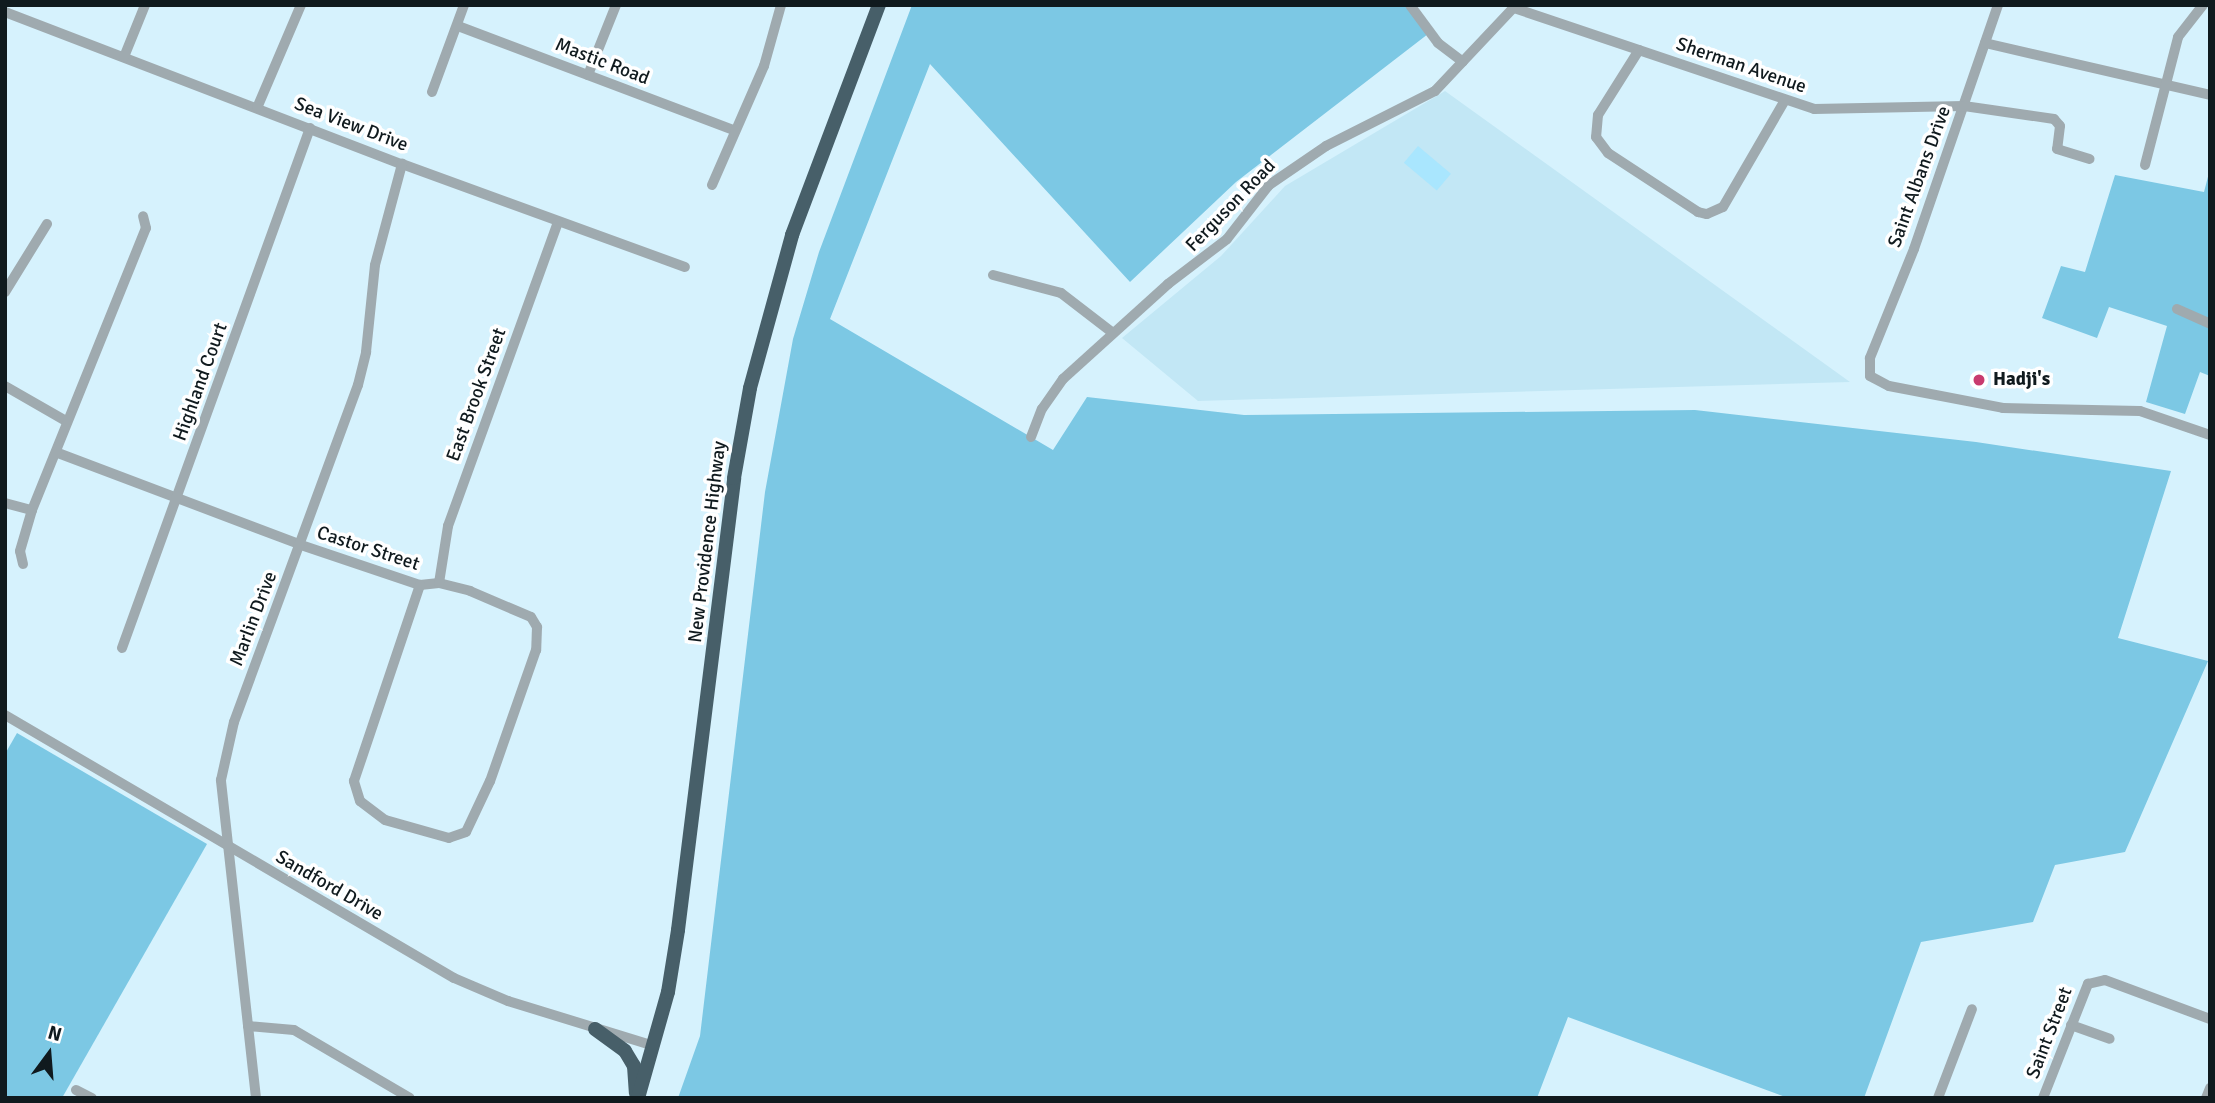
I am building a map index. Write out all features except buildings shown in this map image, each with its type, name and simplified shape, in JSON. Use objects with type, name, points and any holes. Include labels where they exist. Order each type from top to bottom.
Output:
[{"type":"highway","name":"New Providence Highway","points":[[637,1098],[654,1046],[678,930],[734,478],[750,388],[788,248],[879,5]]},
{"type":"highway","points":[[596,1029],[625,1051],[634,1066],[637,1098]]},
{"type":"street","points":[[124,57],[145,5]]},
{"type":"street","points":[[257,108],[302,5]]},
{"type":"street","points":[[432,92],[464,5]]},
{"type":"street","points":[[588,75],[616,5]]},
{"type":"street","points":[[712,185],[733,130],[764,66],[781,5]]},
{"type":"street","points":[[1410,5],[1438,44],[1463,62]]},
{"type":"street","name":"Saint Albans Drive","points":[[1998,5],[1964,106],[1870,358],[1870,376],[1889,386],[2003,408],[2140,411],[2210,435]]},
{"type":"street","points":[[2145,165],[2178,37],[2203,5]]},
{"type":"street","name":"Ferguson Road","points":[[1031,437],[1042,410],[1063,379],[1113,333],[1220,246],[1269,185],[1326,146],[1435,91],[1515,6]]},
{"type":"street","name":"Sherman Avenue","points":[[1515,6],[1785,100],[1823,110],[1964,106],[2054,119],[2060,126],[2057,149],[2090,159]]},
{"type":"street","name":"Sea View Drive","points":[[5,12],[402,164],[685,267]]},
{"type":"street","name":"Mastic Road","points":[[458,26],[733,130]]},
{"type":"street","points":[[1985,43],[2210,95]]},
{"type":"street","points":[[1639,50],[1598,115],[1595,137],[1608,153],[1698,212],[1716,212],[1723,207],[1785,100]]},
{"type":"street","name":"Highland Court","points":[[122,648],[310,128]]},
{"type":"street","name":"Marlin Drive","points":[[256,1098],[226,847],[221,780],[226,751],[358,385],[380,238],[402,164]]},
{"type":"street","points":[[23,564],[20,551],[32,510],[58,453],[66,421],[146,228],[143,216]]},
{"type":"street","name":"East Brook Street","points":[[439,583],[449,526],[558,222]]},
{"type":"street","points":[[5,292],[47,224]]},
{"type":"street","points":[[993,275],[1061,293],[1113,333]]},
{"type":"street","points":[[2177,309],[2210,324]]},
{"type":"street","points":[[5,386],[66,421]]},
{"type":"street","name":"Castor Street","points":[[58,453],[301,545],[420,585],[439,583],[525,612],[537,626],[536,650],[482,802],[466,832],[449,838],[385,820],[367,808],[356,793],[357,763],[420,585]]},
{"type":"street","points":[[5,503],[32,510]]},
{"type":"street","name":"Sandford Drive","points":[[5,715],[226,847],[454,978],[596,1029],[654,1046]]},
{"type":"street","name":"Saint Street","points":[[2043,1098],[2082,992],[2096,980],[2210,1019]]},
{"type":"street","points":[[1938,1098],[1972,1009]]},
{"type":"street","points":[[2071,1025],[2110,1040]]},
{"type":"street","points":[[248,1026],[294,1030],[410,1098]]},
{"type":"street","points":[[2206,1098],[2210,1087]]},
{"type":"street","points":[[76,1090],[92,1098]]},
{"type":"shaded area","points":[[912,5],[1409,5],[1428,34],[1236,182],[1130,282],[930,64],[830,319],[1053,450],[1087,397],[1244,415],[1695,410],[1976,442],[2171,471],[2118,638],[2208,661],[2125,852],[2055,865],[2033,922],[1921,942],[1864,1098],[1788,1098],[1568,1017],[1537,1098],[678,1098],[700,1036],[765,492],[793,339],[819,252]]},
{"type":"shaded area","points":[[1445,91],[1850,382],[1198,401],[1122,338],[1221,256],[1285,186]]},
{"type":"shaded area","points":[[1418,146],[1451,174],[1437,190],[1404,163]]},
{"type":"shaded area","points":[[2210,169],[2210,376],[2200,372],[2185,414],[2146,402],[2167,326],[2109,307],[2097,338],[2042,318],[2061,266],[2085,272],[2115,175],[2204,192]]},
{"type":"shaded area","points":[[17,733],[207,844],[62,1098],[5,1098],[5,754]]},
{"type":"place","name":"Hadji's","points":[[1979,380]]}]
